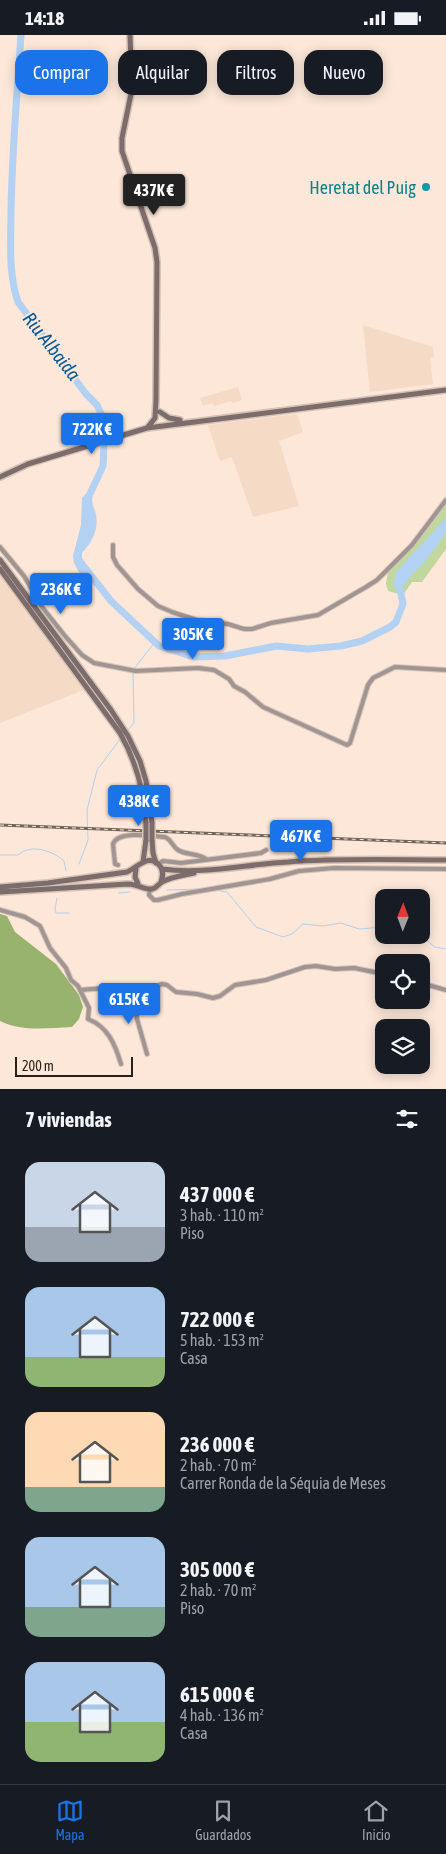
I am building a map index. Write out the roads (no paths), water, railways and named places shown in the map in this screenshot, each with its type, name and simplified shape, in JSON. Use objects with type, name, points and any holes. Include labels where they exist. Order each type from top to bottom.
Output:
[{"type":"main road","points":[[130,35],[132,89],[122,138],[122,151],[155,248],[157,262],[155,418],[147,428]]},
{"type":"main road","points":[[0,477],[14,469],[160,425],[446,390]]},
{"type":"main road","points":[[156,400],[162,419],[160,425]]},
{"type":"main road","points":[[160,412],[169,419],[191,421]]},
{"type":"main road","points":[[155,418],[160,425]]},
{"type":"main road","points":[[0,560],[109,712],[133,751],[146,781],[149,823],[149,840],[143,862],[136,869],[127,873],[0,887]]},
{"type":"main road","points":[[0,569],[109,712]]},
{"type":"main road","points":[[149,840],[163,878],[161,882]]},
{"type":"main road","points":[[143,862],[148,861],[177,871],[300,861],[446,860]]},
{"type":"main road","points":[[136,869],[134,877],[138,884],[146,889],[154,888],[161,882],[206,870]]},
{"type":"main road","points":[[0,892],[138,884]]},
{"type":"street","points":[[113,545],[112,557],[117,565],[138,589],[158,606],[197,619],[252,629],[271,623],[318,615],[377,580],[412,545],[446,500]]},
{"type":"street","points":[[0,547],[24,576],[53,621],[82,655],[100,665],[133,671],[198,668],[214,670],[222,674],[234,686],[245,692],[263,707],[347,745],[350,743],[368,685],[373,679],[395,667],[446,670]]},
{"type":"street","points":[[118,865],[115,864],[112,845],[118,838],[130,836],[165,837],[178,850],[199,855],[206,859]]},
{"type":"street","points":[[159,865],[165,861],[181,863],[261,853],[266,850]]},
{"type":"street","points":[[150,889],[150,895],[154,900],[158,900],[270,879],[300,871],[334,868],[446,869]]},
{"type":"street","points":[[0,910],[25,917],[40,926],[50,947],[80,990],[89,1008],[88,1019],[106,1031],[113,1041],[121,1064]]},
{"type":"street","points":[[80,990],[104,988],[136,990],[148,989],[164,984],[176,993],[197,994],[214,998],[220,996],[234,985],[266,980],[305,967],[354,968],[375,972]]},
{"type":"street","points":[[430,985],[446,989]]},
{"type":"street","points":[[136,990],[138,1019],[147,1054]]},
{"type":"water","points":[[90,489],[94,491],[92,501],[97,523],[92,539],[82,553],[82,558],[92,572],[88,578],[81,576],[74,563],[73,556],[81,525],[82,498]]},
{"type":"water","points":[[446,518],[446,532],[437,546],[402,588],[396,589],[393,586],[396,572]]},
{"type":"waterway","name":"Riu Albaida","points":[[21,35],[12,189],[11,268],[18,302],[86,394],[97,405],[105,422],[103,466],[88,498]]},
{"type":"waterway","name":"Riu Albaida","points":[[86,569],[111,601],[159,646],[194,657],[225,656],[276,646],[308,649],[341,646],[362,641],[396,622],[403,604],[399,584],[401,580]]},
{"type":"waterway","points":[[134,669],[155,642]]},
{"type":"waterway","points":[[127,731],[134,723],[133,673]]},
{"type":"waterway","points":[[79,864],[88,840],[87,810],[97,770],[121,738]]},
{"type":"waterway","points":[[0,855],[18,855],[29,849],[42,850],[54,854],[64,861],[66,871]]},
{"type":"waterway","points":[[167,890],[203,889]]},
{"type":"waterway","points":[[215,890],[227,892],[256,927],[283,937],[292,934],[303,924],[323,926],[341,923],[359,929],[375,928]]},
{"type":"waterway","points":[[119,893],[130,892]]},
{"type":"waterway","points":[[57,898],[56,913],[69,913]]},
{"type":"waterway","points":[[430,943],[435,947],[446,949]]},
{"type":"railway","points":[[0,825],[446,843]]},
{"type":"place","name":"Heretat del Puig","points":[[426,187]]}]
